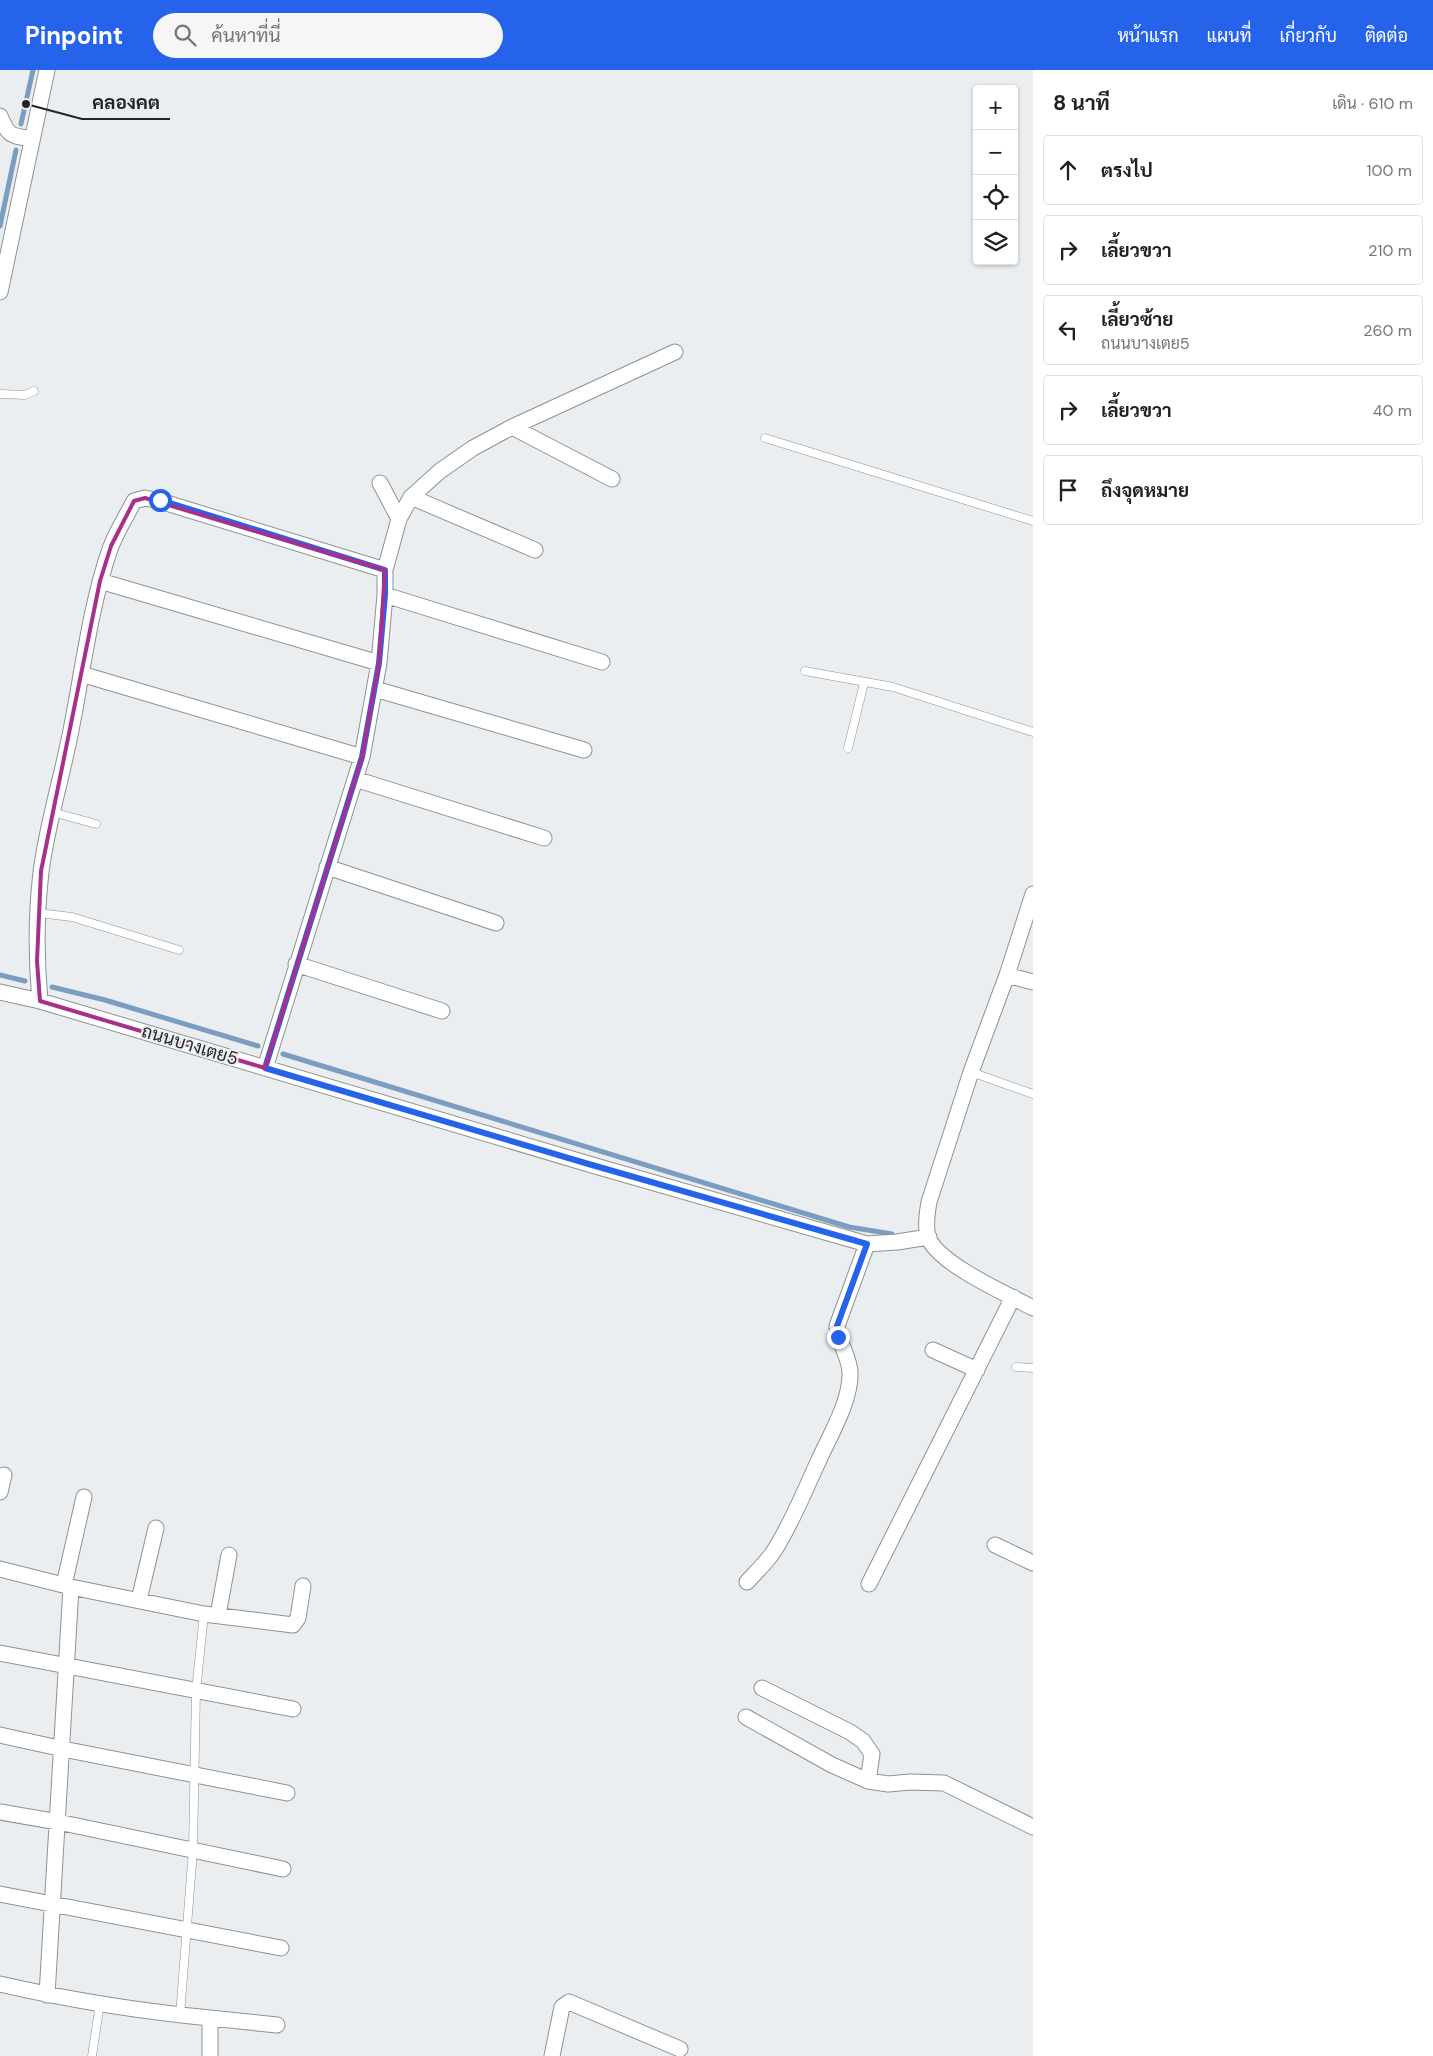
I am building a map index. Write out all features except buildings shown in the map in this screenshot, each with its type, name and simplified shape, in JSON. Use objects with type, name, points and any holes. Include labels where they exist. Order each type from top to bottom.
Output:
[{"type":"street","points":[[0,292],[47,70]]},
{"type":"street","points":[[0,116],[7,132],[15,136],[32,139]]},
{"type":"street","points":[[265,1068],[362,757],[379,663],[385,595],[385,570],[399,519],[411,496],[440,471],[473,448],[512,427],[675,352]]},
{"type":"street","points":[[512,427],[612,479]]},
{"type":"street","points":[[380,483],[399,519]]},
{"type":"street","points":[[411,496],[535,550]]},
{"type":"street","points":[[40,1000],[37,961],[38,913],[41,871],[52,812],[71,733],[100,581],[111,546],[134,501],[145,498],[160,500],[385,570]]},
{"type":"street","points":[[100,581],[379,663]]},
{"type":"street","points":[[385,595],[602,662]]},
{"type":"street","points":[[82,674],[362,757]]},
{"type":"street","points":[[375,690],[584,750]]},
{"type":"street","points":[[355,779],[544,838]]},
{"type":"street","points":[[327,867],[496,923]]},
{"type":"street","points":[[1033,894],[928,1202],[927,1221],[928,1237],[939,1253],[970,1275],[1033,1308]]},
{"type":"street","points":[[296,964],[442,1011]]},
{"type":"street","points":[[1007,974],[1033,982]]},
{"type":"street","name":"ถนนบางเตย5","points":[[0,992],[40,1000],[592,1165],[867,1244],[928,1237]]},
{"type":"street","points":[[747,1582],[774,1552],[837,1420],[848,1390],[850,1373],[847,1357],[838,1337],[837,1326],[867,1244]]},
{"type":"street","points":[[869,1584],[1013,1297]]},
{"type":"street","points":[[934,1350],[977,1370]]},
{"type":"street","points":[[0,1492],[4,1474]]},
{"type":"street","points":[[47,1995],[68,1667],[68,1586],[84,1497]]},
{"type":"street","points":[[140,1600],[156,1528]]},
{"type":"street","points":[[995,1545],[1033,1563]]},
{"type":"street","points":[[211,1614],[229,1555]]},
{"type":"street","points":[[0,1569],[68,1586],[211,1614],[293,1625],[298,1618],[303,1586]]},
{"type":"street","points":[[0,1654],[293,1709]]},
{"type":"street","points":[[762,1688],[850,1732],[863,1741],[872,1754],[868,1781]]},
{"type":"street","points":[[746,1717],[832,1765],[868,1781],[888,1784],[910,1782],[944,1783],[1033,1827]]},
{"type":"street","points":[[0,1735],[287,1793]]},
{"type":"street","points":[[0,1812],[58,1822],[283,1869]]},
{"type":"street","points":[[0,1894],[281,1948]]},
{"type":"street","points":[[0,1984],[47,1995],[180,2015],[277,2025]]},
{"type":"street","points":[[552,2056],[562,2007],[569,2002],[680,2049]]},
{"type":"street","points":[[210,2018],[210,2056]]},
{"type":"lane","points":[[0,394],[25,395],[34,391]]},
{"type":"lane","points":[[764,438],[1033,520]]},
{"type":"lane","points":[[806,671],[893,687],[1033,732]]},
{"type":"lane","points":[[848,748],[864,683]]},
{"type":"lane","points":[[52,812],[96,824]]},
{"type":"lane","points":[[38,913],[72,917],[179,950]]},
{"type":"lane","points":[[971,1072],[1033,1094]]},
{"type":"lane","points":[[1016,1368],[1033,1368]]},
{"type":"lane","points":[[180,2015],[193,1850],[196,1691],[211,1614]]},
{"type":"lane","points":[[92,2056],[100,2003]]},
{"type":"highlighted area","points":[[145,498],[385,570],[379,663],[362,757],[265,1068],[40,1001],[37,961],[41,871],[100,581],[111,546],[134,501]]},
{"type":"waterway","points":[[21,124],[33,70]]},
{"type":"waterway","points":[[0,226],[16,150]]},
{"type":"waterway","points":[[0,975],[25,981]]},
{"type":"waterway","points":[[52,987],[105,1000],[258,1046]]},
{"type":"waterway","points":[[283,1054],[849,1227],[892,1234]]},
{"type":"place","name":"คลองคต","points":[[26,104]]},
{"type":"route","points":[[160,500],[385,570],[385,595],[379,663],[362,757],[265,1068],[867,1244],[837,1326],[838,1337]]}]
